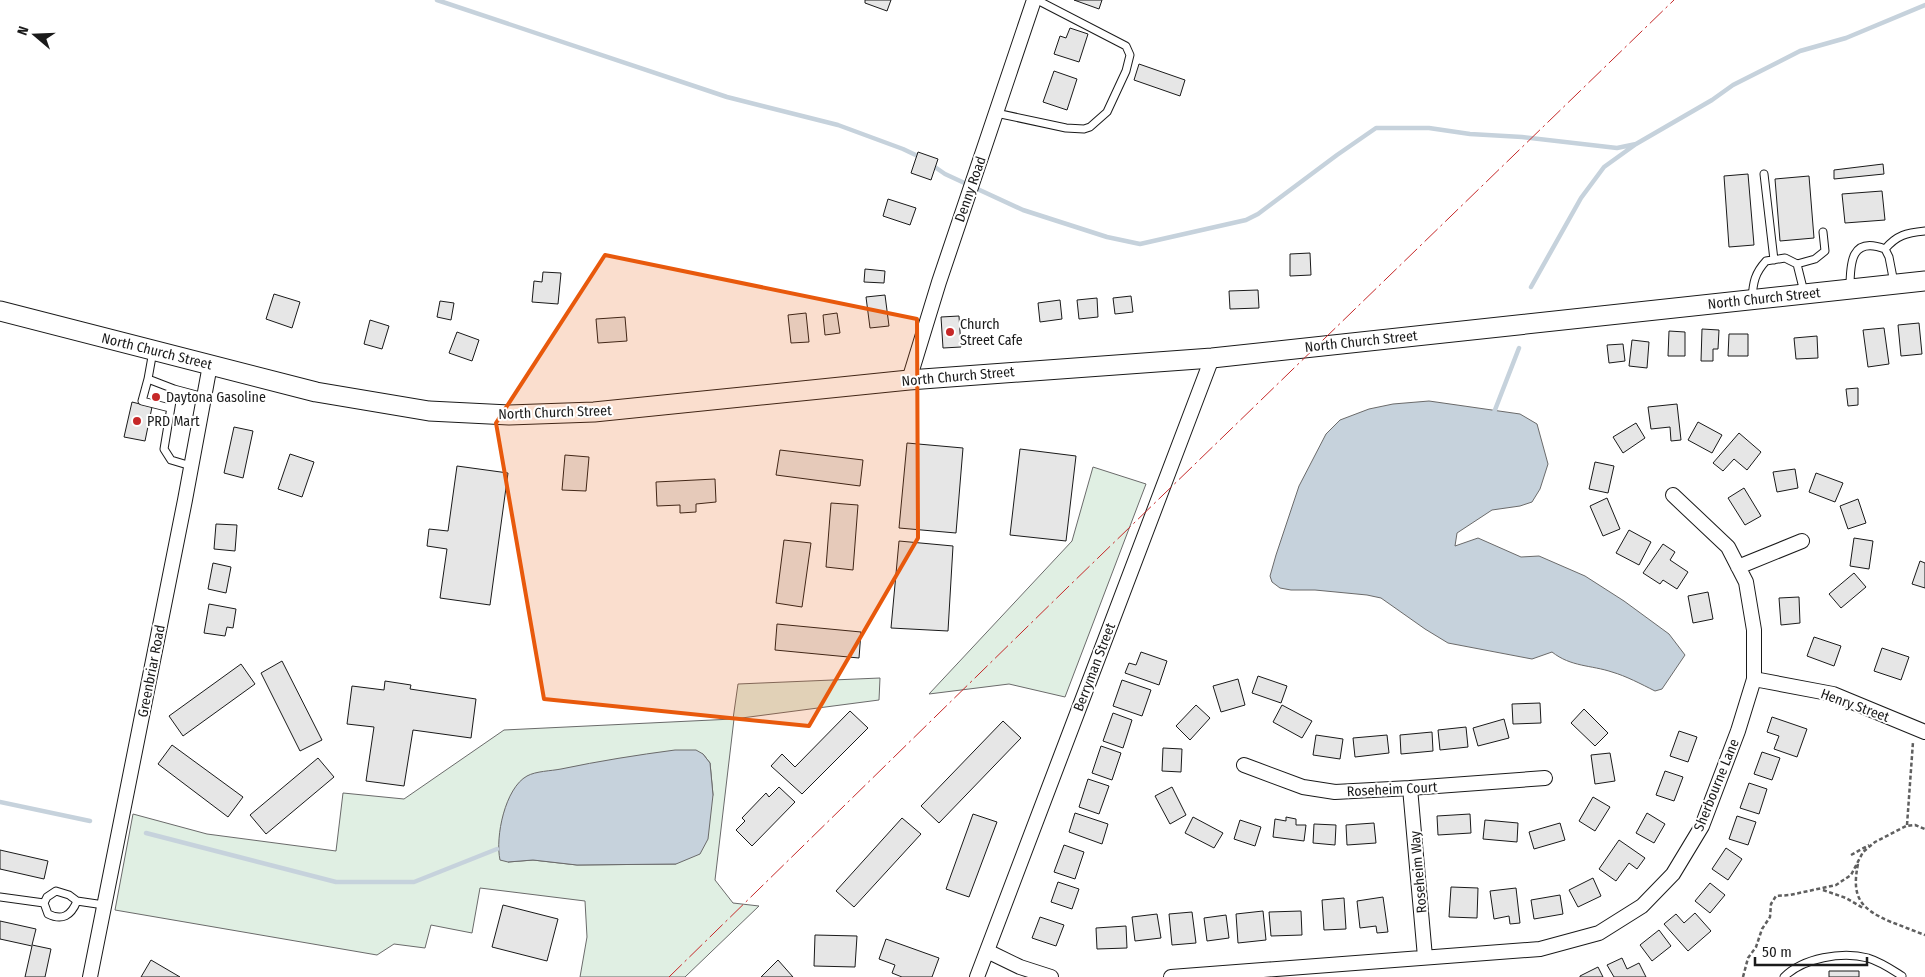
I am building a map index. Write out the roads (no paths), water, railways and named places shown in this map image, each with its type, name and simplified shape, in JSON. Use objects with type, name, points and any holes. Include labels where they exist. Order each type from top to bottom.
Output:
[{"type":"main road","name":"North Church Street","points":[[0,311],[316,392],[429,411],[509,415],[594,412],[909,380],[1212,358],[1925,280]]},
{"type":"street","name":"Denny Road","points":[[909,380],[938,282],[1035,0]]},
{"type":"street","name":"Berryman Street","points":[[977,977],[1212,358]]},
{"type":"street","name":"Greenbriar Road","points":[[90,977],[210,365]]},
{"type":"street","name":"Sherbourne Lane","points":[[1171,977],[1540,949],[1600,933],[1642,906],[1673,874],[1702,826],[1738,731],[1754,679],[1754,630],[1746,582],[1728,546],[1673,495]]},
{"type":"street","points":[[1738,567],[1802,541]]},
{"type":"street","name":"Henry Street","points":[[1754,679],[1833,694],[1925,732]]},
{"type":"street","name":"Roseheim Court","points":[[1244,765],[1303,787],[1335,792],[1545,778]]},
{"type":"street","name":"Roseheim Way","points":[[1410,788],[1425,957]]},
{"type":"street","points":[[987,950],[1020,967],[1051,977]]},
{"type":"lane","points":[[996,113],[1059,127],[1084,129],[1096,123],[1107,112],[1126,71],[1130,55],[1126,46],[1035,0]]},
{"type":"lane","points":[[1764,174],[1774,260]]},
{"type":"lane","points":[[1885,249],[1894,238],[1910,232],[1925,231]]},
{"type":"lane","points":[[1752,299],[1756,272],[1766,261],[1784,258],[1797,264],[1814,259],[1825,251],[1823,232]]},
{"type":"lane","points":[[1850,289],[1850,265],[1854,253],[1863,247],[1876,246],[1885,249],[1889,257],[1894,284]]},
{"type":"lane","points":[[1797,264],[1804,294]]},
{"type":"lane","points":[[153,350],[142,401],[170,408]]},
{"type":"lane","points":[[148,379],[174,389],[204,396]]},
{"type":"lane","points":[[174,389],[164,449],[171,460],[191,466]]},
{"type":"lane","points":[[77,901],[74,909],[67,917],[60,918],[48,914],[44,903],[47,897],[56,891],[69,895],[77,901],[104,905]]},
{"type":"lane","points":[[0,897],[44,903]]},
{"type":"lane","points":[[1784,977],[1789,972],[1810,961],[1852,956],[1881,963],[1902,976]]},
{"type":"waterway","points":[[437,0],[727,97],[838,125],[922,158]]},
{"type":"waterway","points":[[1531,287],[1581,198],[1604,167],[1636,144],[1712,100],[1733,85],[1800,51],[1846,38],[1925,5]]},
{"type":"waterway","points":[[932,165],[945,174],[1023,210],[1107,237],[1140,244],[1246,220],[1258,214],[1376,128],[1429,128],[1470,134],[1522,137],[1617,148],[1636,144]]},
{"type":"waterway","points":[[1493,415],[1519,348]]},
{"type":"waterway","points":[[0,802],[90,821]]},
{"type":"waterway","points":[[146,833],[336,882],[414,882],[497,849]]},
{"type":"place","name":"Church Street Cafe","points":[[950,332]]},
{"type":"place","name":"Daytona Gasoline","points":[[156,397]]},
{"type":"place","name":"PRD Mart","points":[[137,421]]}]
